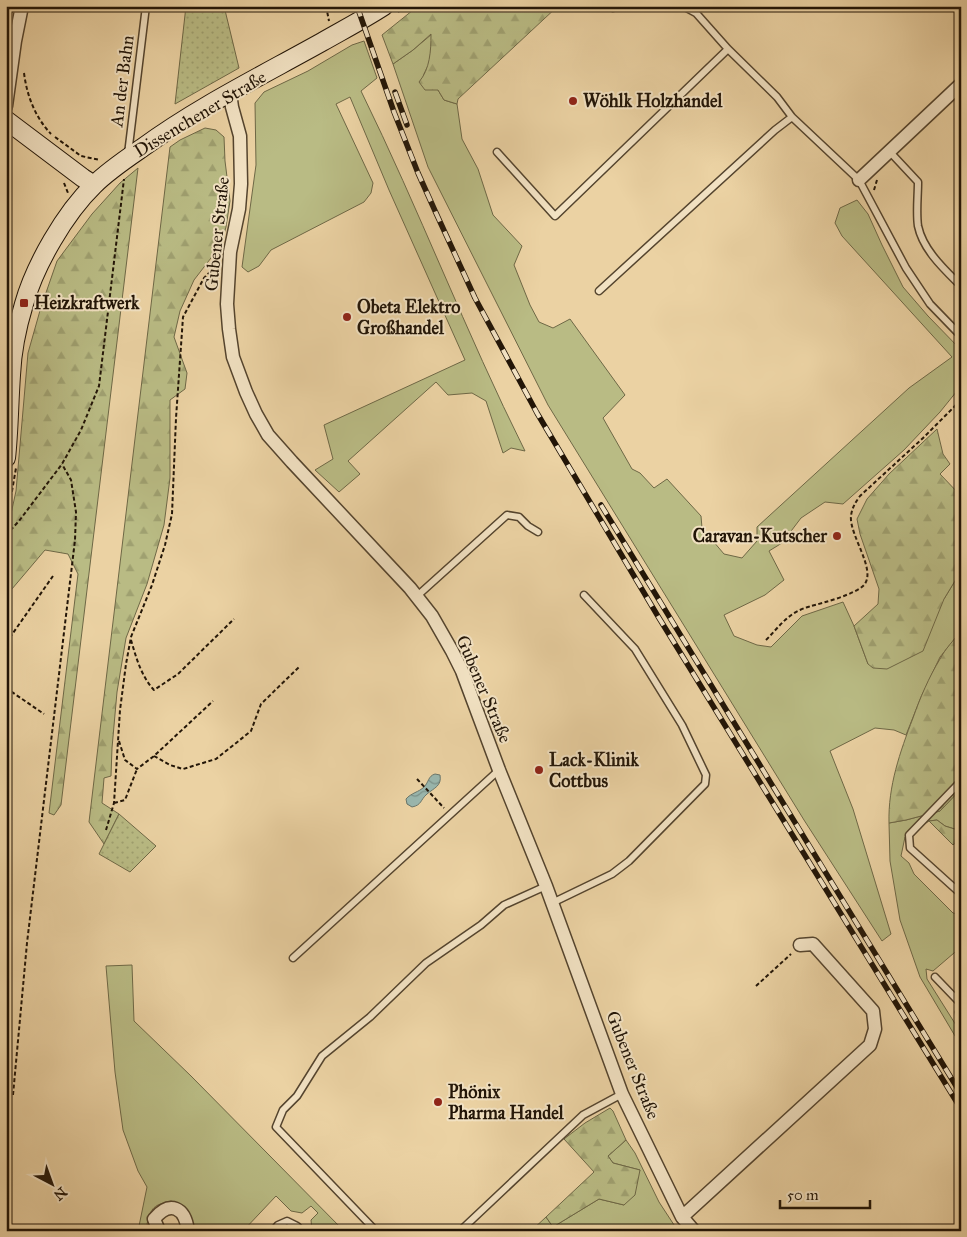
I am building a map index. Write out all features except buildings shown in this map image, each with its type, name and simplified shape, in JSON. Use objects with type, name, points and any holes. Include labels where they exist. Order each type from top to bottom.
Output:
[{"type":"main road","name":"Dissenchener Straße","points":[[11,460],[8,374],[24,303],[32,279],[44,255],[75,207],[94,185],[126,167],[166,130],[362,21],[384,6]]},
{"type":"main road","points":[[6,120],[94,185]]},
{"type":"street","points":[[6,106],[22,6]]},
{"type":"street","points":[[859,180],[961,84]]},
{"type":"street","name":"Gubener Straße","points":[[230,93],[240,136],[241,184],[239,209],[230,252],[227,304],[233,357],[246,392],[268,435],[410,588],[432,616],[452,651],[462,671],[499,770],[546,886],[622,1094],[682,1217],[694,1231]]},
{"type":"street","points":[[682,1217],[870,1045],[875,1029],[873,1011],[813,944],[800,945]]},
{"type":"street","points":[[159,1231],[154,1219],[160,1211],[170,1208],[178,1209],[184,1215],[188,1231]]},
{"type":"lane","name":"An der Bahn","points":[[126,167],[146,6]]},
{"type":"lane","points":[[683,6],[696,12],[728,49],[776,97],[792,117],[859,180],[906,268],[930,304],[961,336]]},
{"type":"lane","points":[[497,152],[555,216],[728,49]]},
{"type":"lane","points":[[598,291],[775,130],[792,117]]},
{"type":"lane","points":[[890,152],[918,182],[918,224],[921,236],[929,251],[944,270],[961,286]]},
{"type":"lane","points":[[416,596],[507,515],[519,517],[538,532]]},
{"type":"lane","points":[[552,904],[612,874],[629,862],[705,784],[706,775],[682,725],[636,649],[584,595]]},
{"type":"lane","points":[[293,958],[499,770]]},
{"type":"lane","points":[[961,781],[909,835],[910,848],[961,894]]},
{"type":"lane","points":[[376,1231],[276,1126],[283,1110],[298,1096],[322,1056],[370,1017],[426,963],[481,925],[504,905],[546,886]]},
{"type":"lane","points":[[935,977],[961,1004]]},
{"type":"lane","points":[[961,1010],[959,1012],[961,1023]]},
{"type":"lane","points":[[460,1231],[583,1115],[622,1094]]},
{"type":"lane","points":[[272,1231],[278,1225],[287,1222],[297,1226],[302,1231]]},
{"type":"path","points":[[23,70],[26,89],[34,110],[50,133],[81,156],[103,161]]},
{"type":"path","points":[[119,181],[126,167]]},
{"type":"path","points":[[6,535],[62,464],[81,430],[99,386],[126,167]]},
{"type":"path","points":[[106,830],[114,803],[120,710],[131,637],[152,585],[165,545],[172,514],[183,318],[204,278],[230,252]]},
{"type":"path","points":[[766,640],[786,618],[801,609],[856,591],[864,585],[868,578],[866,565],[854,536],[850,518],[853,506],[860,496],[923,438],[961,399]]},
{"type":"path","points":[[6,517],[12,491],[11,460]]},
{"type":"path","points":[[14,1095],[27,943],[75,540],[76,512],[71,480],[62,464]]},
{"type":"path","points":[[6,643],[53,576]]},
{"type":"path","points":[[131,637],[137,660],[154,690],[178,674],[234,619]]},
{"type":"path","points":[[154,756],[170,765],[183,769],[216,759],[251,731],[261,704],[299,668]]},
{"type":"path","points":[[6,688],[44,714]]},
{"type":"path","points":[[114,803],[125,800],[137,769],[154,756],[213,701]]},
{"type":"path","points":[[118,739],[125,760],[137,769]]},
{"type":"path","points":[[417,779],[450,815]]},
{"type":"path","points":[[6,809],[9,812]]},
{"type":"path","points":[[756,986],[800,945]]},
{"type":"green space","points":[[186,6],[224,6],[239,68],[175,104]]},
{"type":"green space","points":[[418,6],[558,6],[458,99],[457,104],[444,100],[438,90],[425,90],[419,82],[428,66],[431,34],[393,64],[382,35]]},
{"type":"green space","points":[[432,34],[430,59],[423,77],[438,90],[444,100],[457,104],[462,139],[478,169],[493,215],[522,246],[514,265],[539,322],[553,328],[570,319],[625,395],[603,418],[632,469],[640,473],[654,488],[667,479],[701,516],[702,528],[724,554],[742,558],[757,541],[757,527],[909,388],[952,357],[842,236],[835,223],[840,208],[857,200],[868,214],[903,287],[961,350],[961,386],[940,412],[904,450],[843,504],[825,502],[801,518],[782,543],[769,551],[784,580],[765,595],[724,615],[734,636],[757,645],[771,647],[802,616],[843,602],[868,664],[944,599],[961,571],[961,631],[940,657],[906,735],[894,730],[875,728],[830,751],[853,809],[891,934],[882,941],[804,820],[548,405],[428,167],[393,64]]},
{"type":"green space","points":[[364,41],[377,78],[361,91],[525,451],[511,448],[503,453],[486,401],[472,393],[448,395],[436,382],[348,461],[360,474],[339,492],[315,470],[333,459],[324,425],[465,360],[389,190],[350,97],[336,104],[373,183],[371,193],[364,202],[271,250],[259,266],[248,272],[242,267],[256,165],[255,103],[264,92],[308,71],[352,45]]},
{"type":"green space","points":[[205,128],[216,130],[224,137],[230,201],[221,245],[194,280],[180,311],[174,337],[187,373],[185,389],[170,400],[170,478],[164,525],[147,584],[126,638],[117,692],[111,776],[104,778],[102,803],[119,814],[104,844],[89,822],[170,147]]},
{"type":"green space","points":[[138,168],[61,805],[54,815],[49,813],[78,574],[68,554],[45,550],[6,596],[6,537],[16,491],[28,353],[57,261],[92,214],[120,183]]},
{"type":"green space","points":[[937,429],[943,454],[950,464],[940,474],[961,496],[961,571],[944,599],[923,651],[887,669],[873,668],[868,664],[854,626],[878,604],[879,589],[860,534],[857,519],[867,499],[889,474]]},
{"type":"green space","points":[[961,631],[961,789],[940,811],[889,823],[890,796],[896,769],[916,710],[936,666],[944,652]]},
{"type":"green space","points":[[961,789],[961,831],[945,826],[937,820],[929,821],[905,837],[901,856],[909,863],[914,874],[953,913],[961,915],[961,947],[933,971],[926,969],[927,979],[961,1033],[961,1046],[920,977],[900,920],[890,861],[889,823],[940,811]]},
{"type":"green space","points":[[119,814],[156,846],[130,872],[99,854]]},
{"type":"green space","points":[[937,820],[945,826],[961,831],[961,838],[953,845],[929,821]]},
{"type":"green space","points":[[132,965],[134,1021],[344,1231],[312,1231],[311,1220],[318,1213],[311,1206],[302,1213],[291,1211],[276,1196],[243,1231],[193,1231],[185,1209],[171,1201],[161,1204],[152,1210],[147,1224],[150,1231],[138,1231],[147,1187],[138,1171],[123,1130],[115,1072],[106,966]]},
{"type":"green space","points":[[610,1108],[626,1140],[608,1156],[613,1163],[640,1170],[635,1195],[624,1205],[599,1199],[553,1227],[546,1217],[594,1172],[564,1139],[585,1123]]},
{"type":"green space","points":[[626,1140],[635,1153],[659,1202],[678,1231],[531,1231],[546,1217],[553,1227],[599,1199],[624,1205],[640,1170],[613,1163],[608,1156]]},
{"type":"water","points":[[435,774],[440,775],[440,782],[437,786],[418,805],[412,807],[407,804],[406,799],[424,787],[431,776]]},
{"type":"railway","points":[[357,6],[394,112],[418,173],[475,298],[537,413],[659,618],[961,1109]]},
{"type":"railway","points":[[395,92],[407,125]]},
{"type":"railway","points":[[601,505],[961,1094]]},
{"type":"place","name":"Wöhlk Holzhandel","points":[[573,101]]},
{"type":"place","name":"Heizkraftwerk","points":[[24,303]]},
{"type":"place","name":"Obeta Elektro Großhandel","points":[[347,317]]},
{"type":"place","name":"Caravan-Kutscher","points":[[837,536]]},
{"type":"place","name":"Lack-Klinik Cottbus","points":[[539,770]]},
{"type":"place","name":"Phönix Pharma Handel","points":[[438,1102]]}]
